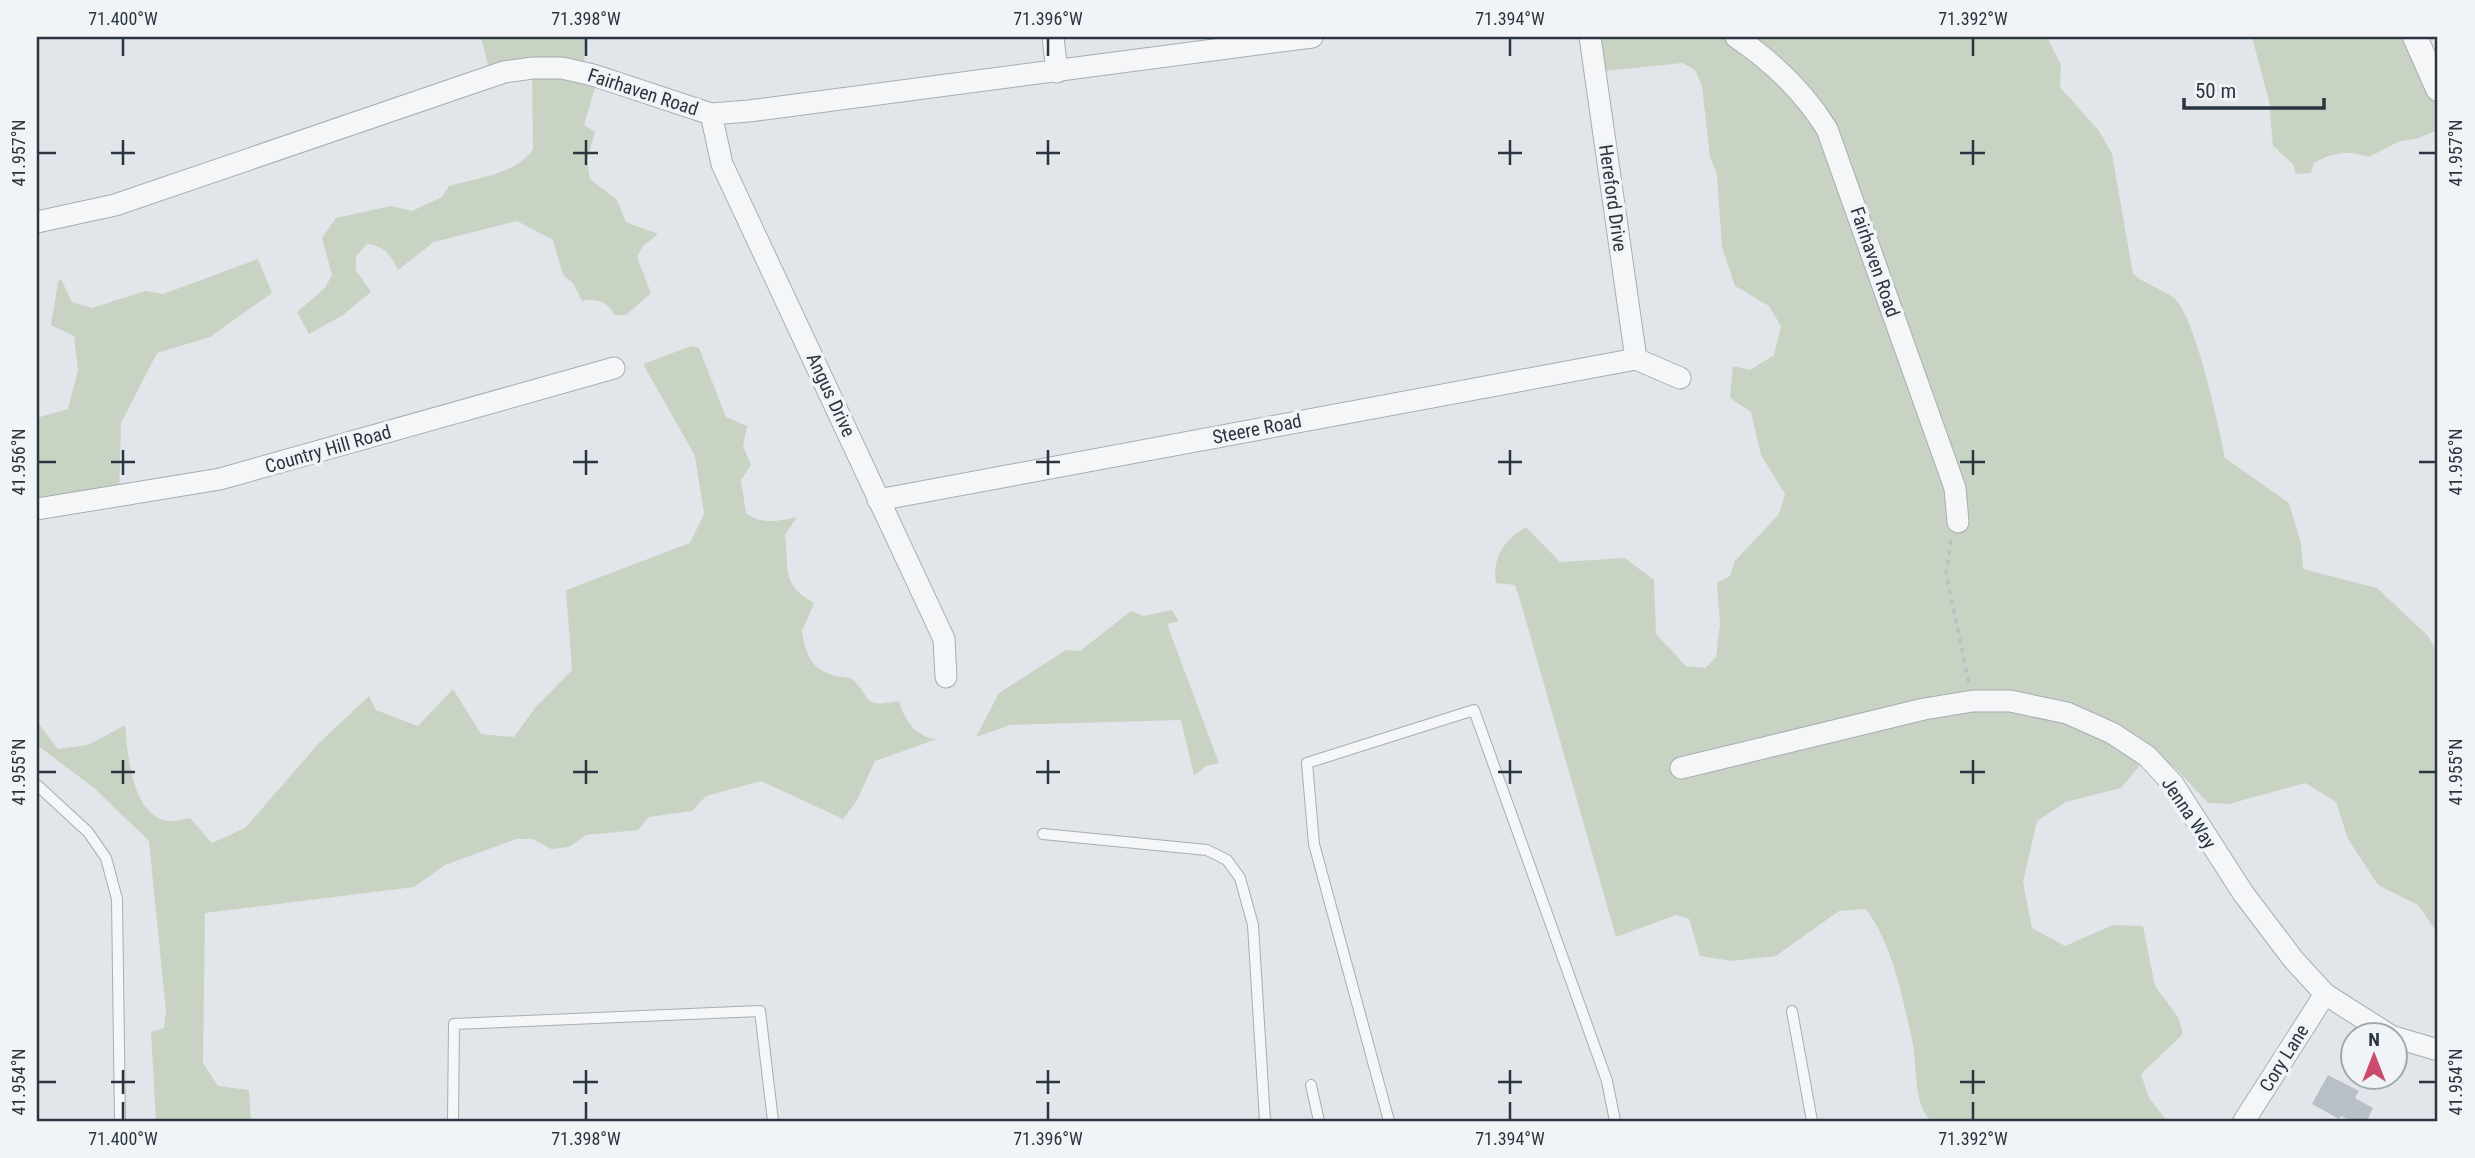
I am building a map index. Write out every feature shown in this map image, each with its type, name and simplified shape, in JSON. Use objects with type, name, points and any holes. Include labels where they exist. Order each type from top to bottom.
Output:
[{"type":"street","points":[[1053,37],[1057,72]]},
{"type":"street","name":"Fairhaven Road","points":[[37,222],[115,205],[504,72],[552,68],[593,75],[711,114],[1057,72],[1312,37]]},
{"type":"street","name":"Hereford Drive","points":[[1590,37],[1636,359]]},
{"type":"street","name":"Fairhaven Road","points":[[1736,37],[1788,77],[1811,104],[1827,129],[1955,488],[1958,522]]},
{"type":"street","points":[[2415,37],[2438,89]]},
{"type":"street","name":"Angus Drive","points":[[711,114],[722,164],[944,639],[946,677]]},
{"type":"street","points":[[1636,359],[1680,377]]},
{"type":"street","name":"Steere Road","points":[[878,500],[1636,359]]},
{"type":"street","name":"Country Hill Road","points":[[37,509],[220,479],[614,368]]},
{"type":"street","name":"Jenna Way","points":[[1681,768],[1924,709],[1973,701],[2010,701],[2067,713],[2112,733],[2147,756],[2173,783],[2243,893],[2293,959],[2325,994],[2369,1021]]},
{"type":"street","name":"Cory Lane","points":[[2244,1121],[2325,994]]},
{"type":"street","name":"Jenna Way","points":[[2408,1041],[2438,1050]]},
{"type":"lane","points":[[1389,1121],[1314,844],[1307,763],[1474,710],[1607,1081],[1615,1121]]},
{"type":"lane","points":[[37,785],[88,832],[106,859],[117,899],[120,1121]]},
{"type":"lane","points":[[1043,834],[1207,850],[1227,860],[1240,878],[1253,925],[1265,1121]]},
{"type":"lane","points":[[1792,1011],[1812,1121]]},
{"type":"lane","points":[[453,1121],[454,1024],[760,1012],[773,1121]]},
{"type":"lane","points":[[1311,1085],[1319,1121]]},
{"type":"path","points":[[1958,522],[1949,547],[1945,574],[1973,701]]},
{"type":"green space","points":[[481,37],[585,37],[584,76],[596,85],[584,125],[595,132],[587,160],[590,179],[617,200],[626,222],[658,234],[643,246],[637,257],[651,293],[626,315],[614,315],[608,306],[601,302],[582,301],[573,283],[563,275],[553,240],[517,221],[434,242],[398,270],[386,252],[367,244],[356,256],[356,270],[371,292],[343,315],[309,334],[297,312],[325,288],[332,275],[322,238],[336,218],[391,206],[412,211],[442,197],[449,186],[507,170],[533,149],[532,78],[492,81]]},
{"type":"green space","points":[[1584,37],[2047,37],[2061,65],[2060,87],[2099,131],[2112,154],[2133,274],[2175,299],[2191,328],[2206,374],[2225,458],[2289,503],[2301,543],[2303,569],[2377,588],[2428,636],[2438,654],[2438,934],[2418,905],[2378,885],[2348,839],[2336,802],[2305,783],[2229,804],[2208,803],[2174,767],[2151,752],[2121,788],[2066,802],[2037,821],[2023,882],[2032,928],[2065,946],[2113,925],[2143,926],[2155,986],[2178,1017],[2183,1034],[2141,1074],[2149,1098],[2167,1121],[1931,1121],[1918,1094],[1912,1040],[1890,955],[1866,909],[1839,911],[1776,956],[1732,961],[1700,956],[1689,919],[1676,915],[1616,937],[1515,585],[1496,583],[1498,557],[1511,538],[1526,527],[1560,562],[1625,558],[1654,580],[1656,634],[1686,666],[1705,668],[1716,657],[1720,624],[1717,583],[1730,576],[1735,561],[1779,514],[1785,494],[1761,455],[1751,412],[1730,398],[1733,366],[1750,370],[1774,355],[1781,326],[1769,306],[1735,286],[1722,247],[1717,175],[1710,157],[1702,86],[1695,70],[1682,63],[1595,72]]},
{"type":"green space","points":[[2252,37],[2411,37],[2438,104],[2438,130],[2416,139],[2400,141],[2369,157],[2354,153],[2327,156],[2314,163],[2311,173],[2296,174],[2293,164],[2273,146],[2269,101]]},
{"type":"green space","points":[[258,259],[272,293],[210,337],[157,353],[121,423],[119,500],[37,515],[37,427],[40,417],[68,409],[78,370],[74,336],[51,325],[58,282],[61,279],[72,302],[92,308],[145,291],[163,294]]},
{"type":"green space","points":[[691,346],[699,348],[726,417],[747,426],[743,446],[751,465],[741,480],[746,513],[764,521],[797,517],[785,535],[787,566],[795,589],[814,603],[802,631],[811,660],[822,671],[851,678],[873,703],[899,701],[912,727],[923,735],[937,739],[875,761],[856,802],[843,819],[761,781],[706,796],[692,811],[649,817],[638,830],[586,835],[569,847],[551,849],[533,839],[516,839],[445,865],[414,887],[205,913],[203,1063],[218,1086],[249,1090],[251,1121],[156,1121],[151,1032],[164,1028],[166,1011],[149,841],[94,788],[37,745],[37,682],[38,723],[58,749],[88,745],[125,725],[130,766],[139,795],[146,807],[155,816],[167,821],[190,818],[212,843],[245,828],[319,743],[369,696],[376,710],[418,726],[453,689],[481,734],[514,737],[535,708],[572,670],[566,590],[690,543],[704,514],[695,456],[643,364]]},
{"type":"green space","points":[[1172,610],[1179,621],[1167,624],[1219,763],[1206,766],[1194,776],[1181,720],[1010,725],[976,737],[999,693],[1066,650],[1080,651],[1131,611],[1143,616]]},
{"type":"building","points":[[2328,1075],[2338,1080],[2338,1092],[2358,1092],[2355,1098],[2373,1108],[2367,1121],[2353,1121],[2341,1116],[2339,1119],[2312,1104]]}]
